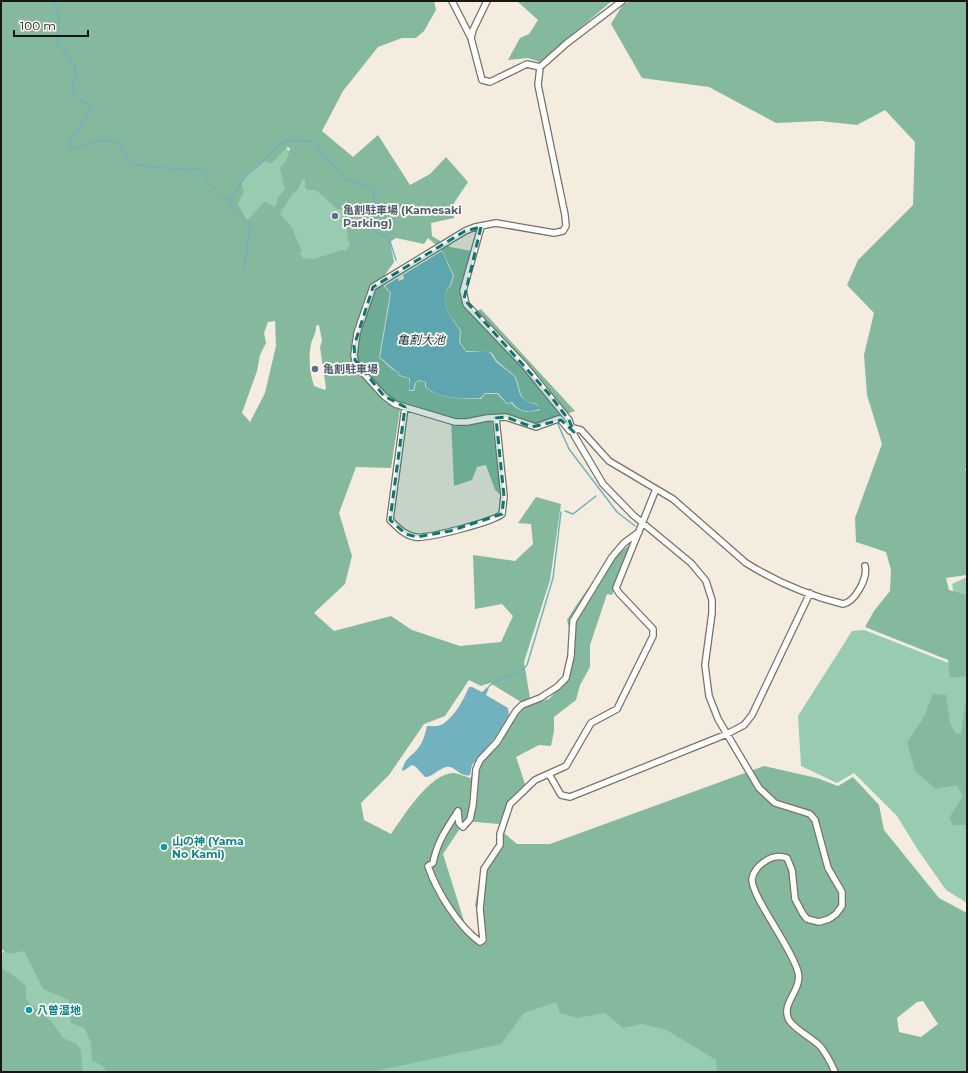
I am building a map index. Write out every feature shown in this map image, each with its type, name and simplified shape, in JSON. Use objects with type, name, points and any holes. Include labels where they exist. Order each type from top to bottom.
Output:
[{"type":"street","points":[[452,1],[471,38],[480,75],[485,82],[490,82],[507,76],[527,64],[540,67]]},
{"type":"street","points":[[471,38],[473,30],[487,1]]},
{"type":"street","points":[[622,1],[540,67],[538,85],[566,226],[563,231],[554,233],[496,223],[475,227],[465,231],[374,287],[353,350],[356,365],[384,396],[394,404],[455,422],[463,423],[506,417],[532,427],[560,419],[570,431],[581,430],[609,461],[673,499],[746,563],[758,571],[810,593],[836,603],[848,603],[855,595],[862,580],[866,570],[865,566]]},
{"type":"street","points":[[481,227],[463,291],[466,304],[549,394],[569,420],[603,484],[616,499],[691,563],[706,581],[712,600],[712,613],[705,665],[706,681],[710,699],[727,734],[759,788],[774,803],[810,814],[815,820],[828,868],[842,892],[842,906],[836,914],[829,919],[819,922],[807,919],[795,900],[792,870],[787,858],[775,856],[765,861],[756,869],[752,879],[756,893],[794,960],[799,974],[796,990],[786,1007],[790,1022],[820,1046],[835,1072]]},
{"type":"street","points":[[405,407],[390,520],[406,534],[417,537],[428,537],[495,519],[502,514],[504,496],[496,418]]},
{"type":"street","points":[[639,532],[624,543],[612,557],[573,621],[571,656],[566,678],[557,687],[540,698],[522,705],[516,711],[497,742],[480,760],[478,764],[473,805],[468,824],[463,827],[459,823],[458,811],[441,836],[435,851],[433,863],[428,866],[434,882],[456,917],[469,934],[480,942],[483,940],[480,914],[484,869],[500,845],[500,834],[510,804],[535,780],[568,764],[592,723],[617,709],[653,636],[653,628],[618,593],[616,588],[639,532],[656,488]]},
{"type":"street","points":[[549,774],[561,795],[570,796],[727,734],[749,720],[810,593]]},
{"type":"highlighted area","points":[[481,227],[464,299],[549,394],[569,420],[574,432],[561,420],[532,427],[506,417],[496,418],[504,496],[502,514],[450,531],[417,537],[406,534],[390,520],[405,407],[384,396],[355,360],[354,346],[373,287],[465,231]]},
{"type":"green space","points":[[1,1],[434,1],[436,10],[424,31],[416,38],[402,38],[378,47],[343,91],[322,131],[353,157],[378,135],[410,185],[430,174],[446,157],[468,182],[454,203],[454,218],[431,223],[432,236],[450,247],[472,251],[460,292],[460,298],[471,314],[481,309],[575,411],[535,425],[512,415],[491,414],[501,495],[495,490],[486,465],[477,467],[472,480],[454,486],[451,418],[401,403],[391,468],[356,467],[339,513],[352,556],[345,584],[314,613],[334,631],[391,616],[412,630],[460,646],[501,642],[513,616],[502,604],[475,609],[473,555],[515,561],[533,544],[531,524],[518,523],[536,497],[561,504],[550,580],[524,662],[530,698],[521,702],[490,683],[481,686],[469,680],[445,716],[424,724],[389,775],[361,803],[364,820],[391,834],[410,807],[426,788],[435,781],[444,775],[453,773],[471,778],[475,764],[496,740],[516,708],[549,699],[568,679],[564,675],[571,634],[567,620],[602,571],[628,546],[631,546],[612,595],[607,594],[590,645],[590,667],[580,685],[576,700],[554,717],[554,731],[551,746],[539,745],[516,757],[525,784],[510,801],[499,824],[465,821],[443,854],[469,937],[484,935],[482,914],[475,906],[480,876],[504,833],[517,844],[550,844],[764,766],[817,778],[838,786],[853,777],[879,805],[884,830],[939,898],[967,913],[967,1072],[717,1072],[716,1060],[667,1030],[642,1024],[623,1028],[605,1013],[577,1018],[560,1013],[556,1002],[524,1013],[501,1044],[371,1072],[107,1072],[102,1066],[92,1060],[91,1042],[84,1028],[71,1023],[69,1000],[43,989],[24,951],[10,954],[1,949]],"holes":[[[288,147],[290,149],[287,159],[280,168],[285,189],[277,199],[277,204],[274,207],[265,201],[247,221],[238,204],[244,191],[242,181],[252,169],[265,160],[271,164]],[[305,179],[305,188],[308,190],[316,190],[337,209],[342,209],[346,213],[345,226],[348,234],[347,239],[350,245],[346,251],[342,250],[314,259],[303,258],[299,253],[302,251],[291,226],[280,214],[293,193],[298,190],[302,180]],[[396,238],[424,244],[428,238],[442,250],[454,276],[451,285],[444,294],[446,309],[461,331],[460,342],[466,351],[487,351],[492,353],[497,361],[516,377],[521,395],[525,401],[537,404],[540,410],[528,412],[517,409],[511,403],[507,404],[497,394],[485,394],[481,399],[444,396],[431,391],[425,387],[425,382],[419,381],[416,383],[414,391],[409,391],[409,378],[399,376],[398,372],[393,370],[379,358],[390,293],[380,282],[394,262],[390,242]],[[275,321],[276,346],[265,393],[250,422],[242,413],[257,371],[260,355],[266,343],[264,333],[268,322]],[[319,325],[322,341],[320,347],[326,388],[325,390],[314,386],[311,371],[310,349],[316,331],[316,326]],[[923,1001],[938,1024],[921,1037],[899,1032],[897,1018],[917,1002]]]},
{"type":"green space","points":[[517,1],[612,1],[540,62],[528,58],[508,60],[520,38],[529,34],[538,20]]},
{"type":"green space","points":[[632,1],[967,1],[967,467],[965,469],[967,473],[967,575],[946,578],[949,590],[967,595],[967,676],[950,678],[948,660],[865,627],[874,611],[890,591],[891,570],[886,552],[856,542],[855,518],[882,444],[867,395],[864,355],[874,313],[847,285],[858,260],[913,205],[915,142],[885,110],[857,125],[820,121],[776,123],[709,87],[642,78],[611,24],[623,4]]},
{"type":"green space","points":[[285,148],[299,156],[374,241],[308,299],[220,199],[254,153]]},
{"type":"green space","points":[[967,577],[967,604],[954,596],[952,584]]},
{"type":"green space","points":[[864,630],[959,667],[967,664],[967,903],[946,890],[918,850],[897,816],[854,773],[837,783],[801,766],[798,716],[852,631]]},
{"type":"green space","points":[[967,693],[967,834],[965,825],[953,825],[949,818],[963,796],[957,785],[936,789],[915,771],[907,742],[924,717],[933,694],[946,695],[950,723],[955,733],[961,734]]},
{"type":"green space","points":[[614,914],[748,1072],[311,1072]]},
{"type":"green space","name":"八曽湿地","points":[[10,942],[217,1072],[71,1072],[1,979],[1,955]]},
{"type":"green space","points":[[1,969],[9,972],[26,986],[26,1000],[52,1022],[63,1038],[76,1044],[81,1050],[82,1068],[84,1072],[1,1072]]},
{"type":"water","name":"亀割大池","points":[[442,251],[453,276],[450,285],[444,294],[446,309],[460,331],[459,342],[466,352],[487,351],[491,354],[496,362],[515,377],[520,395],[525,401],[537,405],[539,409],[532,411],[521,410],[512,402],[507,403],[498,393],[485,393],[480,398],[445,396],[432,391],[426,387],[426,382],[419,380],[415,383],[413,390],[410,390],[410,378],[399,375],[399,372],[380,358],[391,293],[385,286],[398,278],[399,281],[404,279],[403,275]]},
{"type":"water","points":[[490,685],[486,695],[508,708],[509,715],[495,738],[472,765],[470,775],[463,775],[449,767],[443,768],[428,777],[425,777],[416,767],[412,765],[403,771],[402,770],[407,759],[421,744],[427,726],[439,726],[447,721],[459,707],[469,687],[482,692]]},
{"type":"waterway","points":[[54,1],[59,14],[58,45],[71,59],[76,72],[72,90],[75,95],[91,106],[86,118],[73,135],[69,145],[72,149],[103,140],[110,141],[115,142],[120,146],[133,165],[190,170]]},
{"type":"waterway","points":[[192,168],[202,170],[209,183],[228,201],[247,175],[264,161],[278,145],[286,140],[313,142],[344,178],[373,189],[375,207],[370,226],[375,232],[389,238],[396,260]]},
{"type":"waterway","points":[[228,201],[250,224],[244,269]]},
{"type":"waterway","points":[[538,408],[547,409],[555,419]]},
{"type":"waterway","points":[[557,422],[569,449],[617,512],[635,526]]},
{"type":"waterway","points":[[565,511],[573,514],[596,496]]},
{"type":"waterway","points":[[489,686],[525,668],[527,665],[553,578],[561,512]]},
{"type":"place","name":"亀割駐車場 (Kamesaki Parking)","points":[[335,216]]},
{"type":"place","name":"亀割駐車場","points":[[315,369]]},
{"type":"place","name":"山の神 (Yama No Kami)","points":[[164,847]]},
{"type":"place","name":"八曽湿地","points":[[29,1010]]}]
